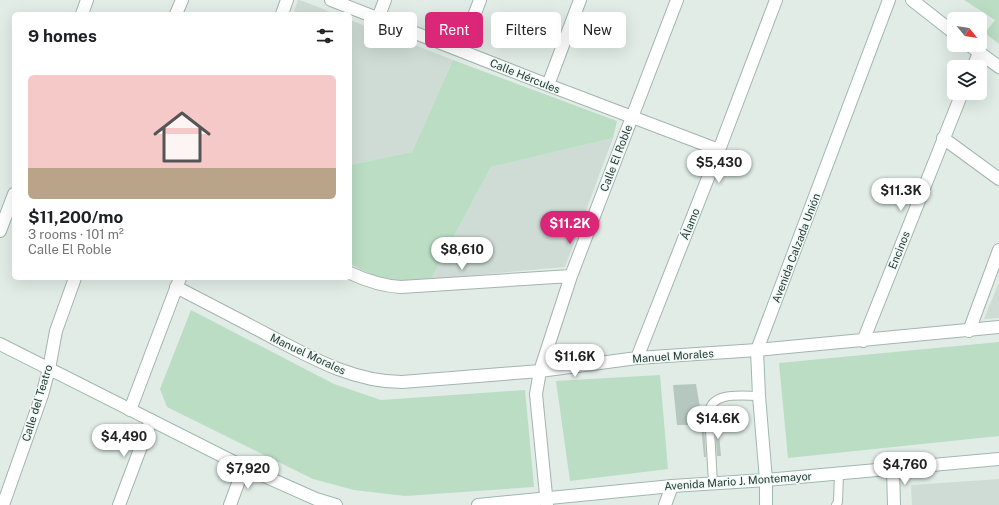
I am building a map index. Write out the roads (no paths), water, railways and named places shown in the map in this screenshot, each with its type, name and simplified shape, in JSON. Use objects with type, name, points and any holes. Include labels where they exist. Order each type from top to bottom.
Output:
[{"type":"street","points":[[83,12],[87,0]]},
{"type":"street","points":[[177,12],[182,0]]},
{"type":"street","points":[[283,12],[287,0]]},
{"type":"street","name":"Calle Hércules","points":[[331,0],[364,13]]},
{"type":"street","points":[[380,12],[385,0]]},
{"type":"street","points":[[461,50],[480,0]]},
{"type":"street","points":[[548,85],[580,0]]},
{"type":"street","name":"Calle El Roble","points":[[547,501],[537,419],[536,394],[540,371],[571,276],[677,0]]},
{"type":"street","name":"Álamo","points":[[637,358],[720,150],[776,0]]},
{"type":"street","name":"Avenida Calzada Unión","points":[[766,505],[766,480],[757,350],[889,0]]},
{"type":"street","points":[[912,0],[947,28]]},
{"type":"street","name":"Calle Hércules","points":[[417,33],[548,85],[720,150]]},
{"type":"street","points":[[978,52],[999,67]]},
{"type":"street","name":"Encinos","points":[[863,341],[959,100]]},
{"type":"street","points":[[943,138],[999,179]]},
{"type":"street","points":[[0,231],[12,199]]},
{"type":"street","points":[[969,331],[999,250]]},
{"type":"street","points":[[352,274],[368,282],[386,286],[401,287],[571,276]]},
{"type":"street","name":"Calle del Teatro","points":[[3,505],[42,395],[56,330],[74,280]]},
{"type":"street","points":[[130,410],[178,283]]},
{"type":"street","name":"Manuel Morales","points":[[178,283],[318,361],[372,380],[388,382],[540,371],[637,358],[863,341],[999,327]]},
{"type":"street","points":[[0,344],[244,467],[316,499],[336,505]]},
{"type":"street","points":[[119,505],[151,420]]},
{"type":"street","name":"Avenida Mario J. Montemayor","points":[[478,505],[547,501],[672,486],[766,480],[999,459]]},
{"type":"street","points":[[230,505],[244,467]]},
{"type":"street","points":[[893,469],[894,505]]},
{"type":"street","points":[[665,505],[672,486]]},
{"type":"lane","points":[[713,483],[709,413],[710,405],[717,399],[727,396],[759,396]]},
{"type":"lane","points":[[836,505],[838,502],[839,473]]}]
